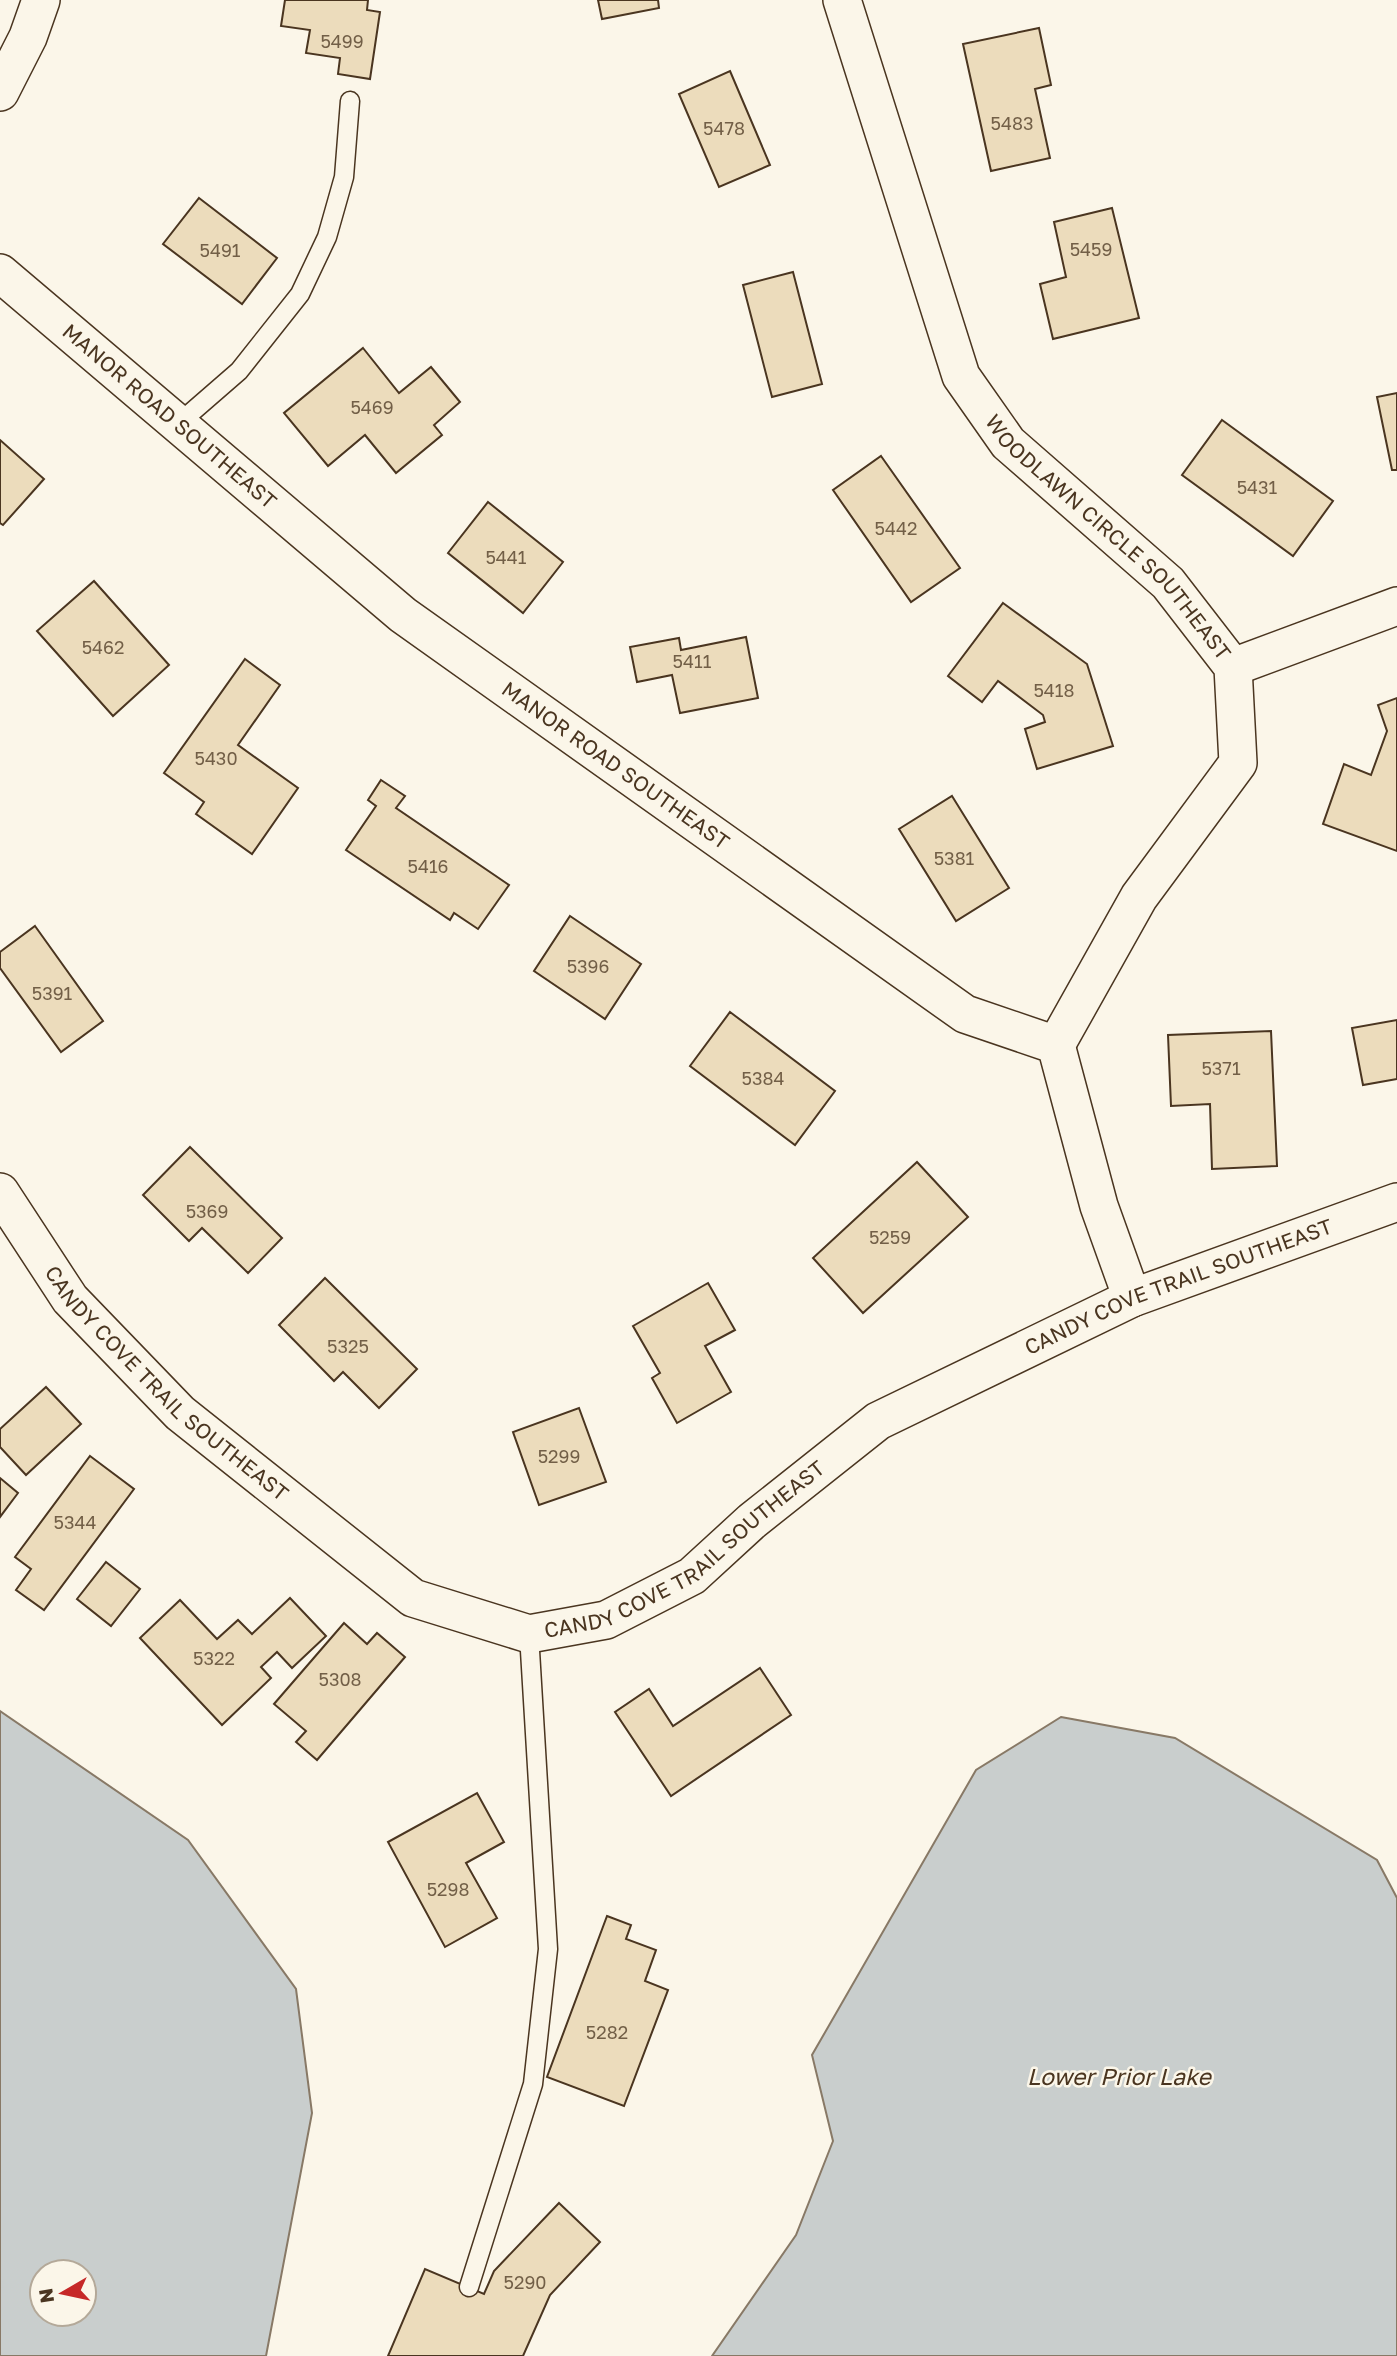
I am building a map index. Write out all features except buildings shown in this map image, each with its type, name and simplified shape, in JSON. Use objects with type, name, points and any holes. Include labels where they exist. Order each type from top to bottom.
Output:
[{"type":"street","points":[[0,92],[28,37],[41,0]]},
{"type":"street","name":"WOODLAWN CIRCLE SOUTHEAST","points":[[842,0],[961,376],[1008,443],[1168,583],[1233,667],[1238,763],[1139,897],[1056,1045]]},
{"type":"street","name":"MANOR ROAD SOUTHEAST","points":[[0,273],[403,615],[965,1014],[1056,1045]]},
{"type":"street","points":[[1233,667],[1397,606]]},
{"type":"street","points":[[1056,1045],[1099,1206],[1132,1298]]},
{"type":"street","name":"CANDY COVE TRAIL SOUTHEAST","points":[[0,1192],[70,1299],[180,1413],[413,1598],[529,1634],[607,1620],[692,1576],[752,1521],[878,1421],[1132,1298],[1397,1202]]},
{"type":"lane","points":[[177,424],[239,371],[300,294],[327,237],[344,177],[350,101]]},
{"type":"lane","points":[[469,2287],[533,2084],[548,1949],[529,1634]]},
{"type":"water","points":[[0,1711],[188,1840],[296,1989],[312,2113],[266,2356],[0,2356]]},
{"type":"water","name":"Lower Prior Lake","points":[[1061,1717],[1175,1738],[1377,1860],[1397,1898],[1397,2356],[712,2356],[796,2235],[833,2141],[812,2055],[976,1770]]}]
